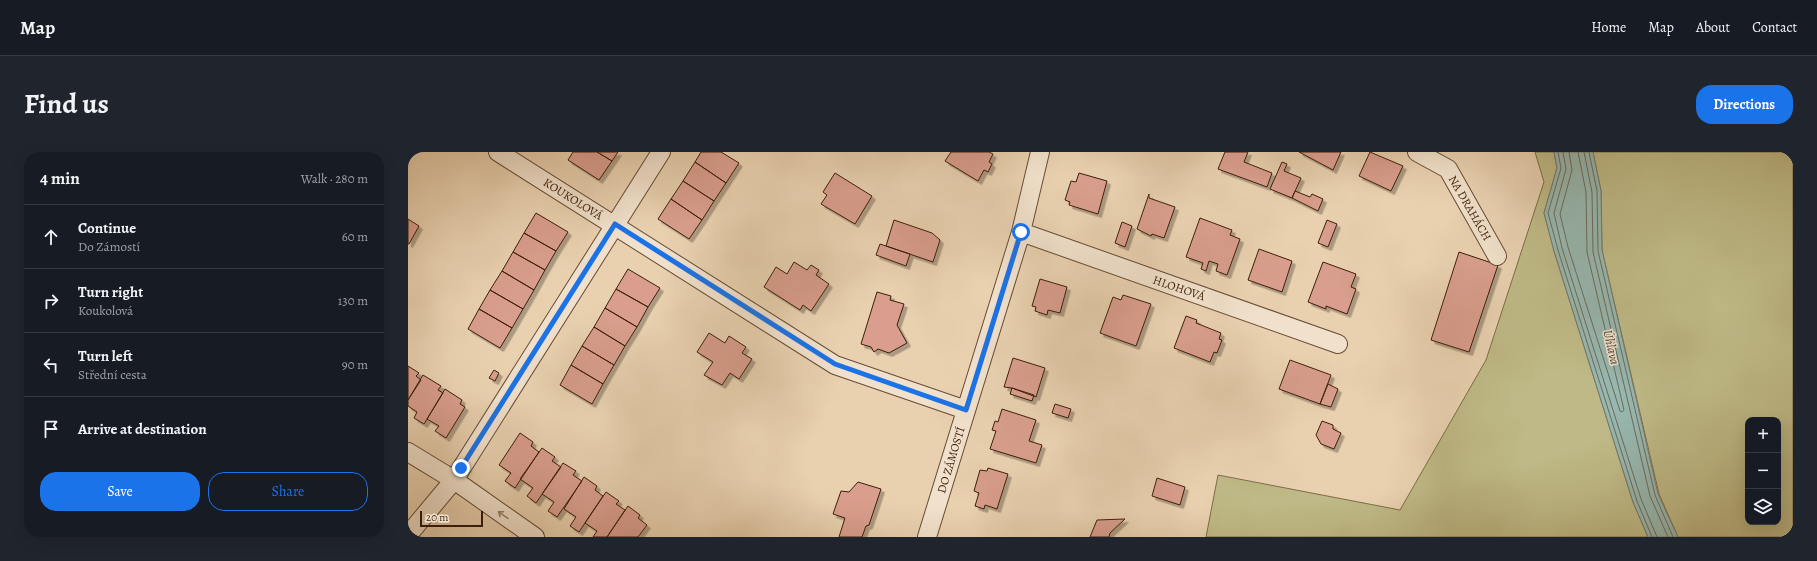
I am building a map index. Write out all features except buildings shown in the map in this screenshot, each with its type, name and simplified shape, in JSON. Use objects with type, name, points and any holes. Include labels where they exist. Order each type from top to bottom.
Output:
[{"type":"street","name":"KOUKOLOVÁ","points":[[498,152],[615,224],[835,364],[966,410]]},
{"type":"street","points":[[408,536],[454,480],[661,152]]},
{"type":"street","name":"DO ZÁMOSTÍ","points":[[927,537],[1021,232],[1040,152]]},
{"type":"street","name":"NA DRAHÁCH","points":[[1417,152],[1448,169],[1497,256]]},
{"type":"street","name":"HLOHOVÁ","points":[[1021,232],[1338,344]]},
{"type":"street","points":[[408,452],[454,480],[535,537]]},
{"type":"shaded area","points":[[1535,152],[1554,152],[1557,168],[1544,213],[1554,251],[1633,502],[1648,537],[1206,537],[1218,475],[1400,510],[1486,360],[1544,182]]},
{"type":"shaded area","points":[[1593,152],[1793,152],[1793,537],[1678,537],[1659,494],[1602,250],[1601,191]]},
{"type":"water","name":"Úhlava","points":[[1554,152],[1593,152],[1601,191],[1602,250],[1658,494],[1678,537],[1648,537],[1633,502],[1554,251],[1544,213],[1557,168]]},
{"type":"route","points":[[461,468],[615,224],[835,364],[966,410],[1021,232]]}]
